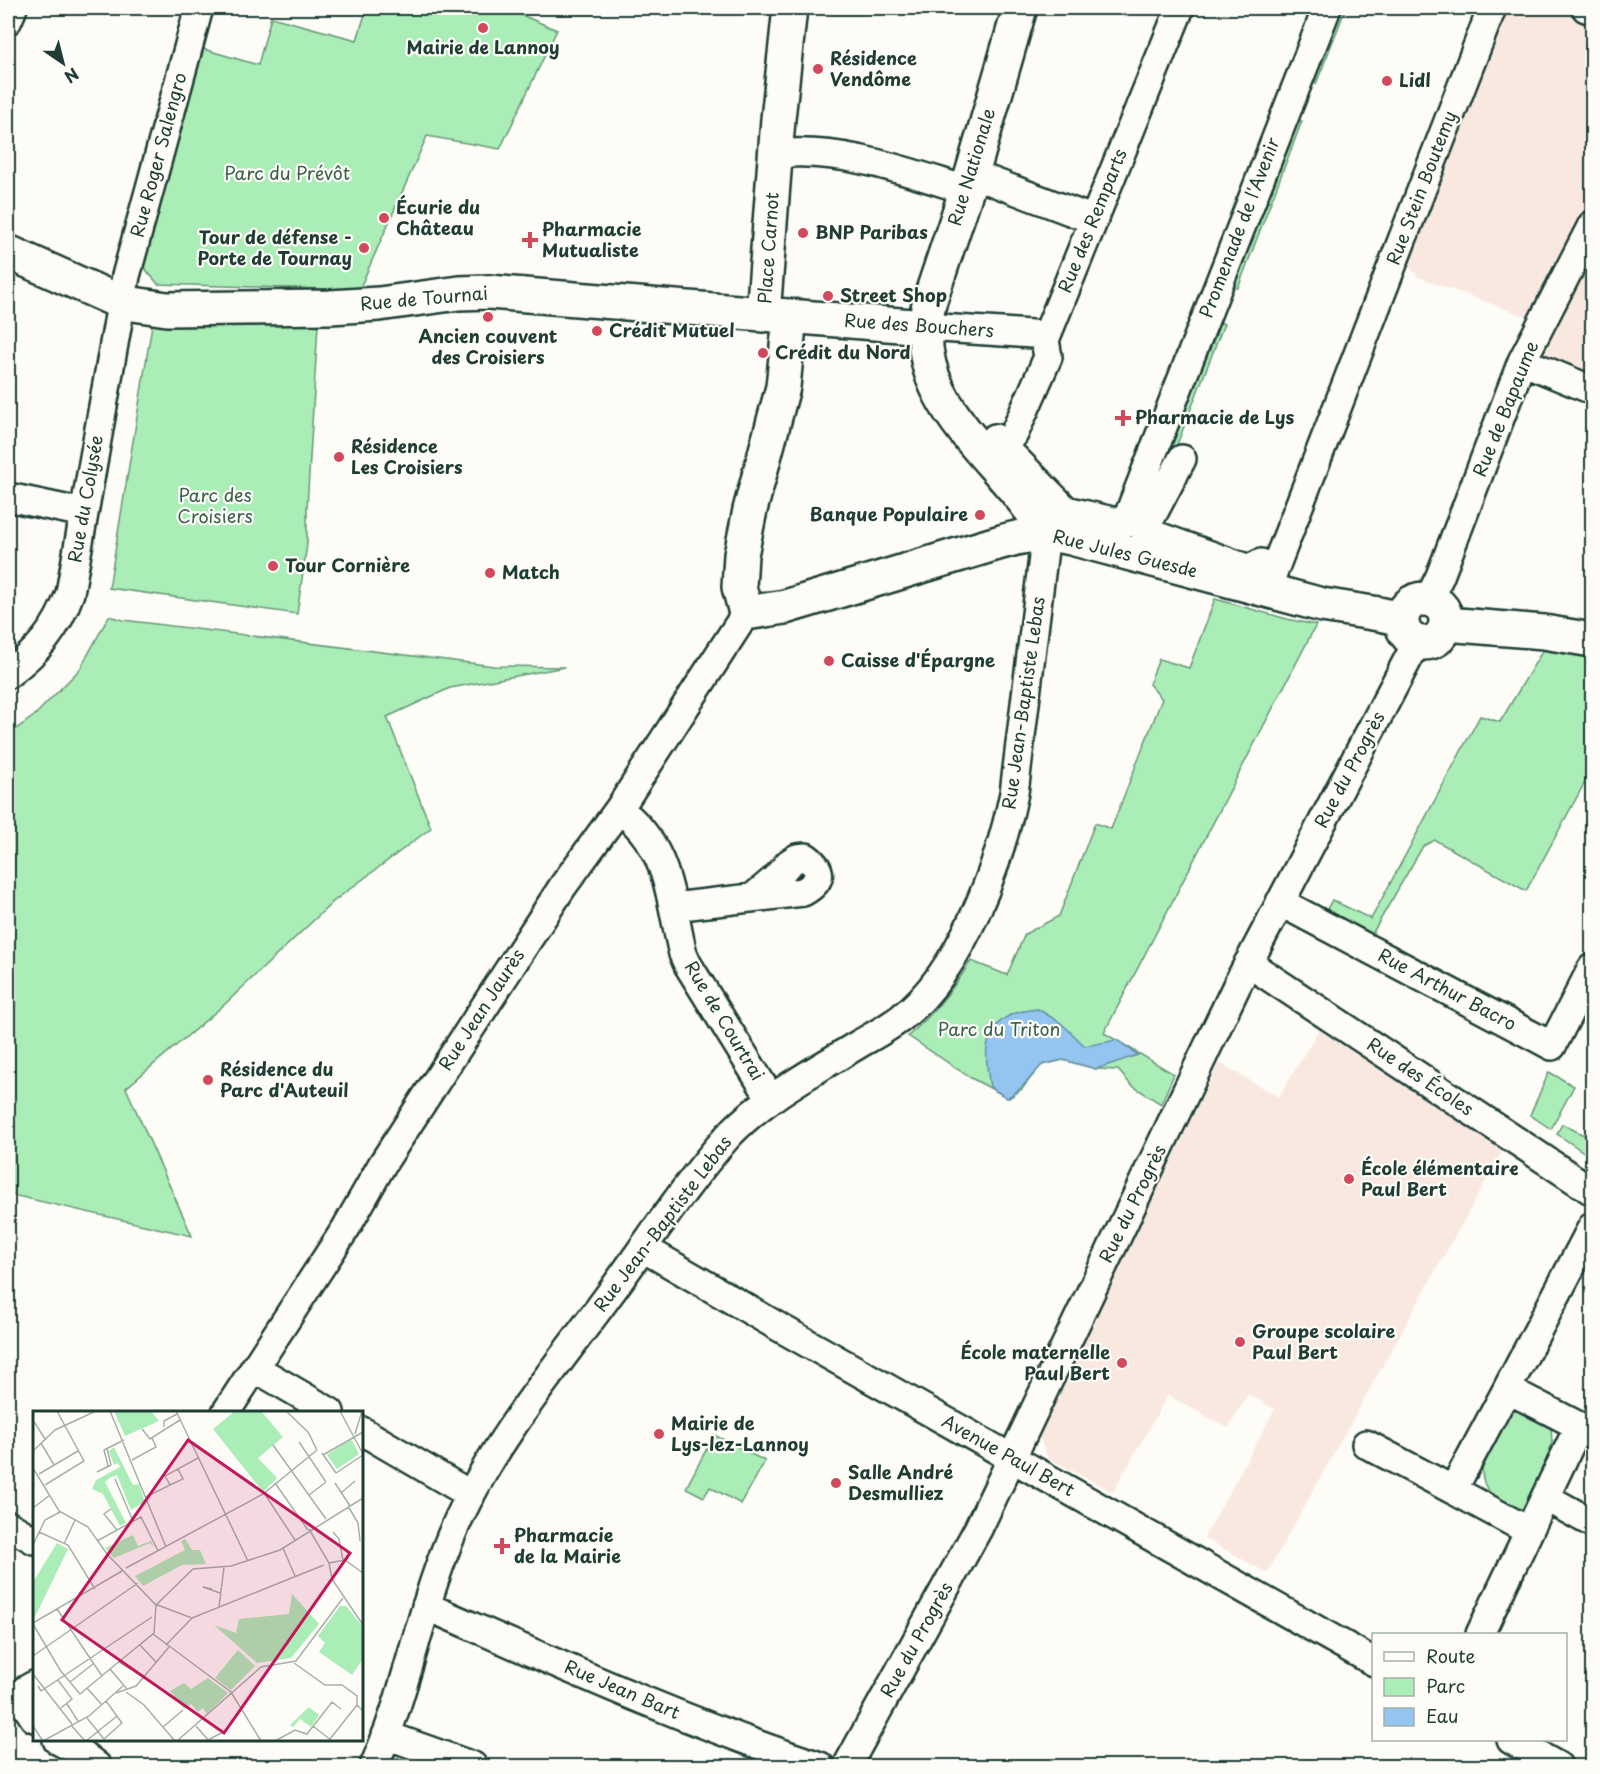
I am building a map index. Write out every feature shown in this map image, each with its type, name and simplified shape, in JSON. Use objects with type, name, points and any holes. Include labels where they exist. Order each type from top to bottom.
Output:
[{"type":"main road","name":"Place Carnot","points":[[746,613],[740,592],[740,562],[750,510],[783,387],[777,316],[776,154],[790,8]]},
{"type":"main road","name":"Rue Nationale","points":[[1020,8],[969,182],[930,300],[925,327],[927,360],[938,393],[963,428],[1029,505],[1046,533]]},
{"type":"main road","name":"Rue de Tournai","points":[[8,252],[120,302],[143,307],[181,310],[294,309],[489,292],[777,316]]},
{"type":"main road","name":"Rue des Bouchers","points":[[777,316],[925,327]]},
{"type":"main road","name":"Rue Jules Guesde","points":[[746,613],[785,607],[1001,542],[1046,533],[1270,580],[1322,605],[1379,614],[1410,630]]},
{"type":"main road","points":[[1410,630],[1430,642],[1437,638],[1443,632],[1438,611],[1544,632],[1593,639]]},
{"type":"street","points":[[8,20],[13,8]]},
{"type":"street","name":"Rue Roger Salengro","points":[[120,302],[199,8]]},
{"type":"street","name":"Rue des Remparts","points":[[1134,527],[1066,510],[1004,436],[1048,357],[1045,340],[1180,8]]},
{"type":"street","name":"Promenade de l'Avenir","points":[[1134,527],[1154,449],[1327,8]]},
{"type":"street","name":"Rue Stein Boutemy","points":[[1270,580],[1492,8]]},
{"type":"street","points":[[1586,8],[1593,10]]},
{"type":"street","points":[[776,154],[795,152],[821,154],[969,182],[1094,220]]},
{"type":"street","name":"Rue de Bapaume","points":[[1438,611],[1440,576],[1522,361],[1593,225]]},
{"type":"street","name":"Rue du Colysée","points":[[8,674],[46,639],[64,609],[70,593],[120,302]]},
{"type":"street","name":"Rue des Bouchers","points":[[925,327],[1047,335]]},
{"type":"street","points":[[1522,361],[1593,390]]},
{"type":"street","points":[[1182,459],[1134,527],[1249,569],[1261,563],[1270,580]]},
{"type":"street","points":[[8,497],[84,513]]},
{"type":"street","name":"Rue Jean-Baptiste Lebas","points":[[376,1745],[445,1551],[471,1495],[502,1442],[718,1147],[744,1120],[771,1099],[891,1025],[911,1010],[942,975],[969,927],[1005,831],[1014,793],[1046,533]]},
{"type":"street","name":"Rue Jean Jaurès","points":[[227,1411],[346,1228],[383,1163],[563,886],[619,809],[746,613]]},
{"type":"street","name":"Rue du Progrès","points":[[848,1767],[966,1552],[1410,630]]},
{"type":"street","name":"Rue de Courtrai","points":[[619,809],[639,824],[652,843],[665,873],[683,954],[688,965],[771,1099]]},
{"type":"street","points":[[673,907],[752,898]]},
{"type":"street","name":"Rue Arthur Bacro","points":[[1280,902],[1552,1046],[1590,981]]},
{"type":"street","name":"Rue des Écoles","points":[[1248,963],[1593,1191]]},
{"type":"street","points":[[1453,1490],[1593,1227]]},
{"type":"street","name":"Avenue Paul Bert","points":[[643,1248],[777,1326],[1372,1661]]},
{"type":"street","points":[[255,1368],[327,1411]]},
{"type":"street","points":[[1481,1633],[1545,1497],[1586,1429],[1507,1389]]},
{"type":"street","points":[[363,1432],[471,1495]]},
{"type":"street","points":[[1366,1444],[1529,1531]]},
{"type":"street","points":[[1545,1497],[1593,1523]]},
{"type":"street","points":[[8,1525],[33,1539]]},
{"type":"street","name":"Rue Jean Bart","points":[[426,1606],[644,1701],[820,1767]]},
{"type":"street","points":[[20,1694],[33,1716]]},
{"type":"street","points":[[59,1741],[78,1751],[97,1767]]},
{"type":"street","points":[[1513,1741],[1558,1767]]},
{"type":"street","points":[[376,1745],[473,1767]]},
{"type":"shaded area","points":[[1502,8],[1570,8],[1592,16],[1592,381],[1532,352],[1531,318],[1418,277],[1403,257]]},
{"type":"shaded area","name":"Groupe scolaire Paul Bert","points":[[1319,1030],[1503,1150],[1267,1573],[1204,1538],[1275,1409],[1248,1394],[1228,1428],[1168,1395],[1113,1492],[1048,1458],[1039,1437],[1219,1063],[1279,1097]]},
{"type":"green space","name":"Parc du Prévôt","points":[[367,8],[505,8],[557,30],[500,149],[427,136],[359,290],[158,284],[142,265],[200,48],[258,65],[271,17],[357,40]]},
{"type":"green space","points":[[1332,8],[1346,8],[1316,84],[1304,80]]},
{"type":"green space","points":[[1290,117],[1302,121],[1238,288],[1225,283]]},
{"type":"green space","name":"Parc des Croisiers","points":[[153,319],[311,322],[318,325],[307,507],[307,544],[297,614],[109,588]]},
{"type":"green space","points":[[1212,319],[1224,324],[1176,447],[1164,443]]},
{"type":"green space","name":"Parc du Triton","points":[[1215,599],[1316,625],[1104,1033],[1174,1074],[1161,1104],[1131,1085],[1118,1070],[1096,1069],[1063,1060],[1041,1065],[1022,1089],[1009,1098],[971,1078],[908,1036],[942,1001],[971,961],[1007,975],[1025,934],[1059,916],[1095,823],[1111,829],[1162,699],[1149,684],[1159,659],[1189,668]]},
{"type":"green space","points":[[109,616],[123,620],[494,666],[565,667],[450,688],[387,717],[431,828],[334,901],[225,1004],[126,1088],[192,1236],[8,1194],[8,735],[34,716],[80,669]]},
{"type":"green space","points":[[1544,648],[1592,657],[1592,769],[1526,891],[1435,840],[1423,846],[1372,934],[1326,911],[1332,900],[1371,919],[1480,716],[1500,722]]},
{"type":"green space","points":[[1549,1072],[1574,1086],[1551,1129],[1530,1115]]},
{"type":"green space","points":[[1562,1124],[1592,1139],[1591,1157],[1557,1134]]},
{"type":"green space","points":[[1514,1405],[1551,1427],[1552,1443],[1533,1503],[1526,1512],[1518,1514],[1493,1496],[1485,1485],[1482,1470],[1507,1411]]},
{"type":"green space","points":[[714,1435],[765,1461],[741,1504],[710,1487],[704,1497],[686,1488]]},
{"type":"water","points":[[1038,1009],[1061,1023],[1085,1046],[1117,1040],[1138,1055],[1096,1069],[1063,1060],[1042,1065],[1021,1088],[1007,1098],[990,1087],[986,1056],[990,1037],[994,1029],[1010,1015]]},
{"type":"place","name":"Mairie de Lannoy","points":[[483,28]]},
{"type":"place","name":"Résidence Vendôme","points":[[818,69]]},
{"type":"place","name":"Lidl","points":[[1387,81]]},
{"type":"place","name":"Écurie du Château","points":[[384,218]]},
{"type":"place","name":"BNP Paribas","points":[[803,233]]},
{"type":"place","name":"Pharmacie Mutualiste","points":[[530,240]]},
{"type":"place","name":"Tour de défense - Porte de Tournay","points":[[364,248]]},
{"type":"place","name":"Street Shop","points":[[828,296]]},
{"type":"place","name":"Ancien couvent des Croisiers","points":[[488,317]]},
{"type":"place","name":"Crédit Mutuel","points":[[597,331]]},
{"type":"place","name":"Crédit du Nord","points":[[763,353]]},
{"type":"place","name":"Pharmacie de Lys","points":[[1123,418]]},
{"type":"place","name":"Résidence Les Croisiers","points":[[339,457]]},
{"type":"place","name":"Banque Populaire","points":[[980,515]]},
{"type":"place","name":"Tour Cornière","points":[[273,566]]},
{"type":"place","name":"Match","points":[[490,573]]},
{"type":"place","name":"Caisse d'Épargne","points":[[829,661]]},
{"type":"place","name":"Résidence du Parc d'Auteuil","points":[[208,1080]]},
{"type":"place","name":"École élémentaire Paul Bert","points":[[1349,1179]]},
{"type":"place","name":"Groupe scolaire Paul Bert","points":[[1240,1342]]},
{"type":"place","name":"École maternelle Paul Bert","points":[[1122,1363]]},
{"type":"place","name":"Mairie de Lys-lez-Lannoy","points":[[659,1434]]},
{"type":"place","name":"Salle André Desmulliez","points":[[836,1483]]},
{"type":"place","name":"Pharmacie de la Mairie","points":[[502,1546]]}]
